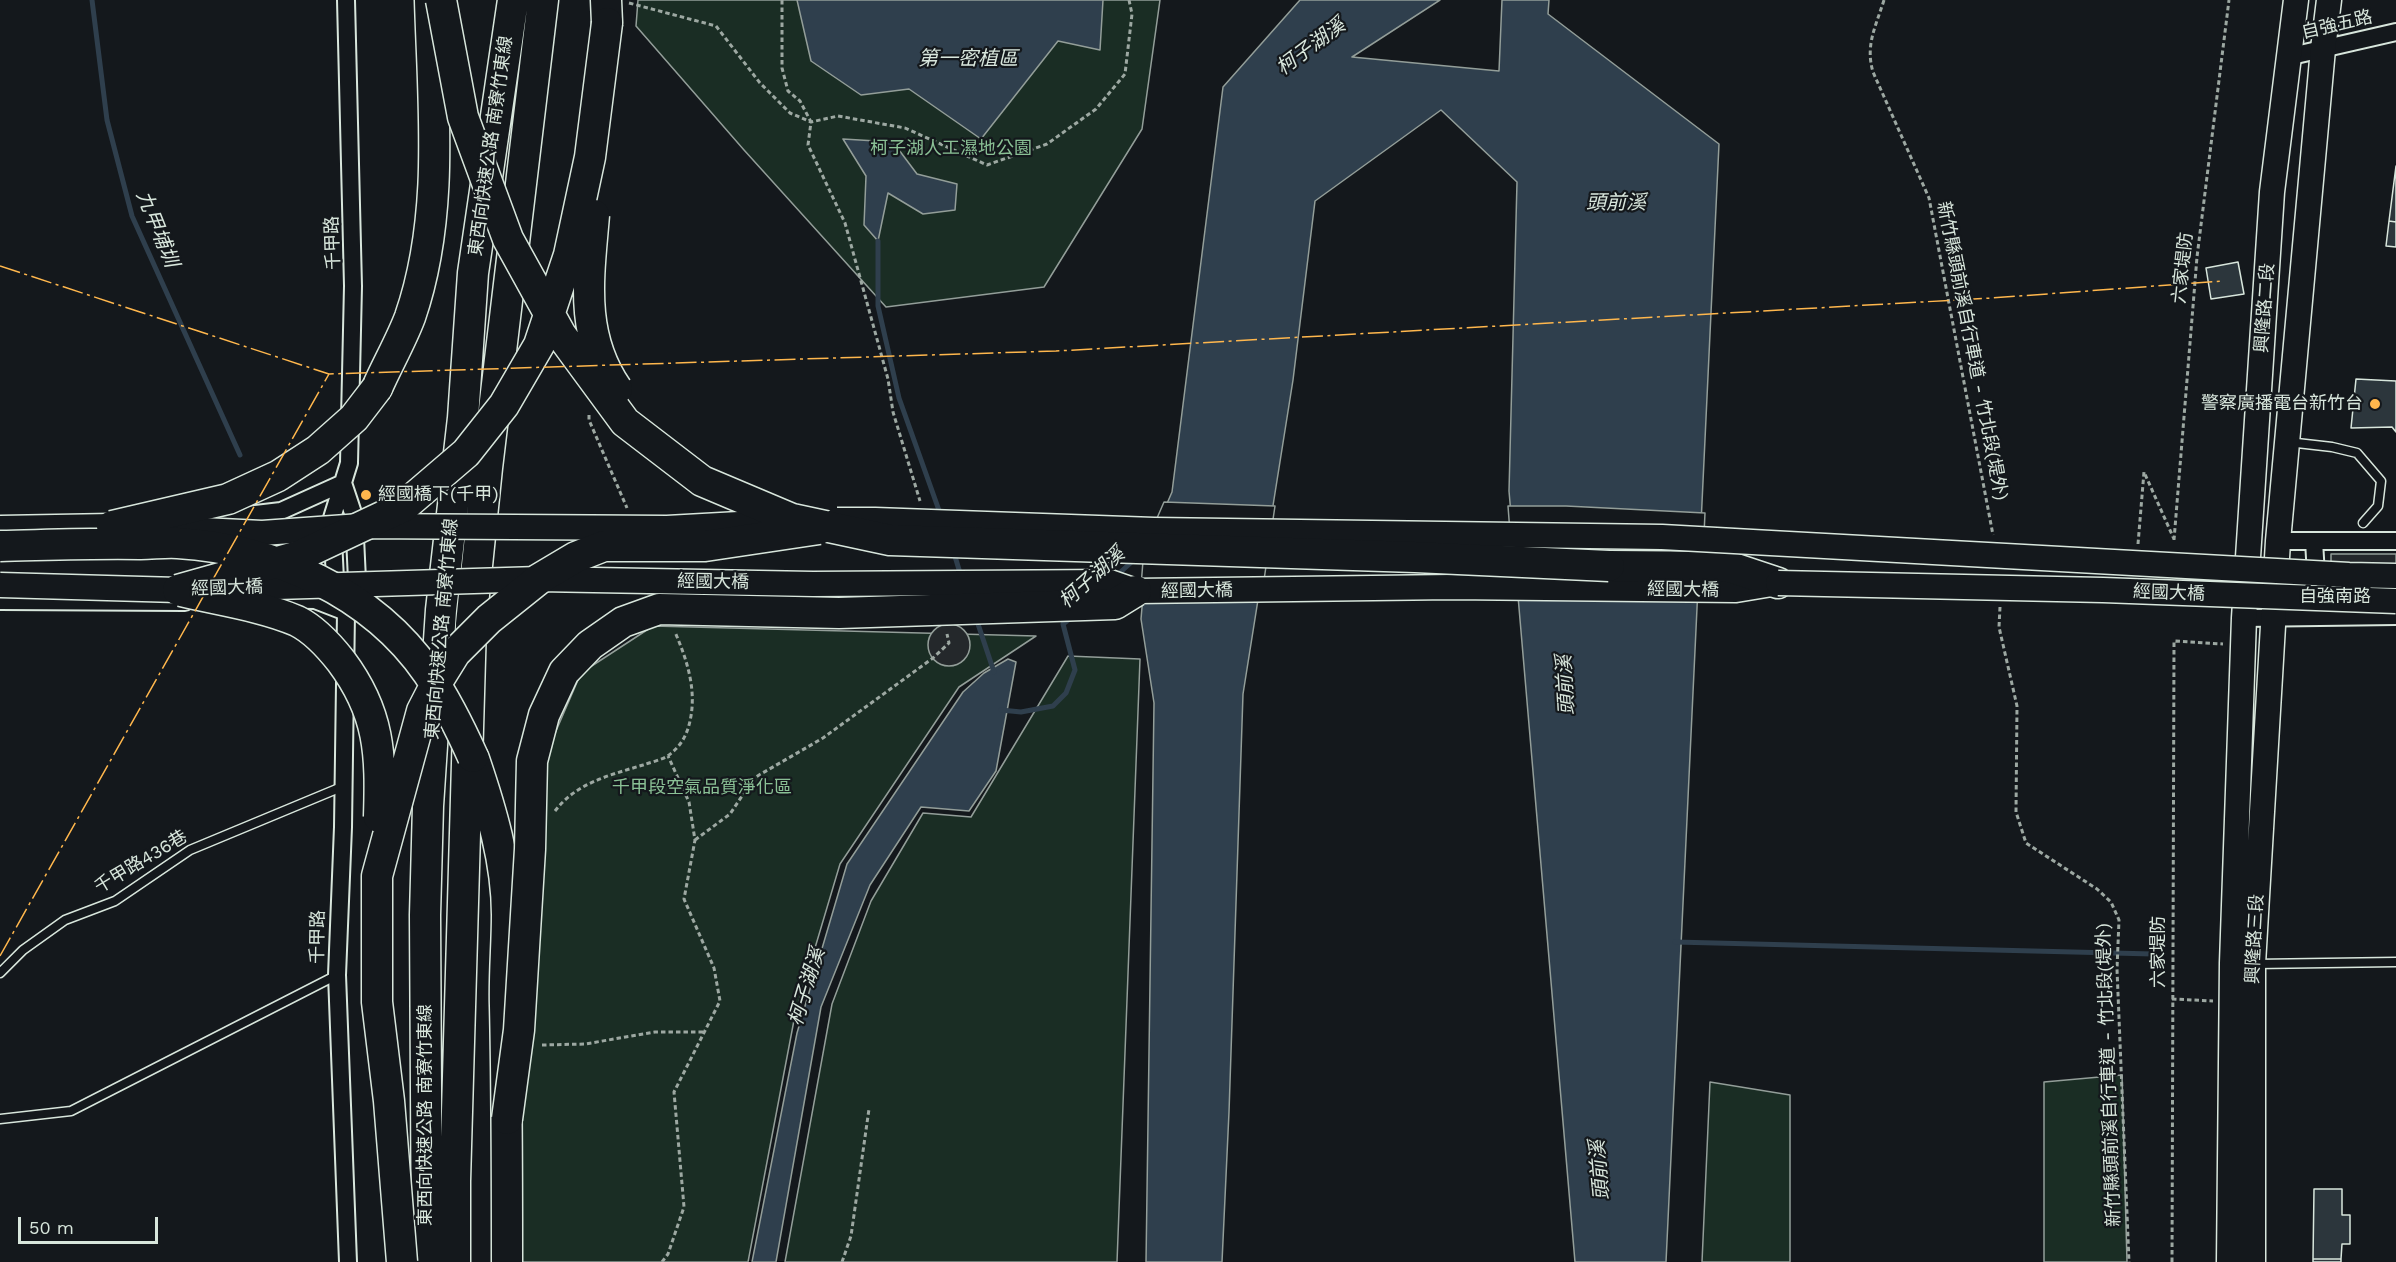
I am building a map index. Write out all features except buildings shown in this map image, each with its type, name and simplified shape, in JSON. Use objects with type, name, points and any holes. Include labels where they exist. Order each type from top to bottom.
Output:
[{"type":"highway","points":[[112,525],[228,499],[278,476],[318,450],[354,418],[377,388],[410,318],[427,249],[435,171],[430,0]]},
{"type":"highway","points":[[441,0],[463,117],[508,239],[561,335],[625,422],[702,481],[792,519],[890,540],[1415,557],[1609,566],[1730,567],[1778,583]]},
{"type":"highway","name":"東西向快速公路 南寮竹東線","points":[[427,1262],[425,915],[428,807],[441,610],[463,418],[473,273],[513,0]]},
{"type":"highway","name":"東西向快速公路 南寮竹東線","points":[[455,1262],[459,1030],[471,624],[488,457],[543,0]]},
{"type":"highway","points":[[614,9],[588,306],[595,342],[612,382],[636,415],[678,448],[724,473],[782,499],[875,520]]},
{"type":"highway","points":[[178,590],[299,556],[403,507],[466,453],[504,405],[539,345],[569,255],[588,168],[614,9]]},
{"type":"highway","points":[[377,876],[397,795],[422,711],[437,682],[455,653],[489,619],[539,579],[576,557],[604,546],[705,546],[875,520]]},
{"type":"highway","points":[[0,546],[177,543],[237,553],[291,567],[348,595],[393,634],[427,671],[453,713],[473,757],[489,804],[501,855],[507,913],[505,986],[507,1262]]},
{"type":"highway","points":[[178,590],[298,622],[331,648],[358,684],[374,721],[381,767],[377,876],[377,1002],[389,1101],[402,1262]]},
{"type":"highway","points":[[507,1119],[519,1030],[530,849],[532,761],[544,715],[564,672],[590,645],[623,622],[659,609],[839,614],[1092,605],[1114,604],[1136,591]]},
{"type":"main road","name":"興隆路二段","points":[[2244,618],[2272,192],[2287,57],[2296,0]]},
{"type":"main road","name":"興隆路二段","points":[[2275,617],[2278,541],[2329,0]]},
{"type":"main road","name":"經國大橋","points":[[0,528],[112,525],[262,533],[361,526],[667,528],[764,522],[875,520],[1166,530],[1662,537],[2396,576]]},
{"type":"main road","name":"經國大橋","points":[[0,585],[178,590],[539,579],[813,584],[1110,582],[1136,591],[1452,587],[1736,590],[1778,583],[2103,590],[2396,601]]},
{"type":"main road","name":"興隆路三段","points":[[2253,1262],[2242,963],[2275,617]]},
{"type":"main road","name":"興隆路三段","points":[[2229,1262],[2242,963],[2244,618]]},
{"type":"street","name":"千甲路","points":[[346,0],[353,286],[349,463],[343,483],[354,516],[357,580],[346,612],[344,786],[337,975],[348,1262]]},
{"type":"street","name":"自強五路","points":[[2287,57],[2396,32]]},
{"type":"street","points":[[0,538],[43,537],[281,511],[343,483]]},
{"type":"street","points":[[241,517],[228,538],[231,580],[249,599]]},
{"type":"street","points":[[241,517],[256,538],[262,578],[249,599]]},
{"type":"street","points":[[2278,541],[2396,541]]},
{"type":"street","points":[[2314,541],[2319,618]]},
{"type":"street","points":[[0,601],[315,600],[346,612]]},
{"type":"street","name":"自強南路","points":[[2244,618],[2396,616]]},
{"type":"lane","points":[[2287,442],[2332,447],[2357,453],[2381,481],[2378,506],[2363,524]]},
{"type":"lane","name":"千甲路436巷","points":[[0,973],[23,950],[65,920],[115,901],[190,850],[344,786]]},
{"type":"lane","points":[[2242,963],[2396,962]]},
{"type":"lane","points":[[0,1119],[71,1112],[337,975]]},
{"type":"path","points":[[782,0],[782,68],[788,91],[800,101],[812,122],[808,145],[845,223],[888,380],[893,412],[921,501]]},
{"type":"path","points":[[614,9],[716,26],[759,83],[790,113],[812,122],[838,116],[904,128],[987,165],[1047,144],[1096,110],[1125,74],[1132,14],[1129,0]]},
{"type":"path","name":"新竹縣頭前溪自行車道 - 竹北段(堤外)","points":[[1884,0],[1871,41],[1869,58],[1873,72],[1929,198],[1995,542]]},
{"type":"path","name":"六家堤防","points":[[2137,547],[2144,472],[2174,540],[2197,256],[2229,0]]},
{"type":"path","name":"新竹縣頭前溪自行車道 - 竹北段(堤外)","points":[[2000,604],[1999,627],[2017,706],[2016,812],[2026,843],[2097,889],[2111,902],[2119,920],[2117,969],[2129,1262]]},
{"type":"path","points":[[695,840],[730,814],[754,778],[823,738],[933,658],[949,643],[944,624]]},
{"type":"path","name":"六家堤防","points":[[2172,1262],[2174,641],[2226,644]]},
{"type":"path","points":[[662,1262],[668,1254],[684,1207],[674,1092],[720,1001],[714,968],[684,899],[695,840],[689,802],[668,756]]},
{"type":"path","points":[[2172,999],[2217,1001]]},
{"type":"path","points":[[538,1044],[585,1044],[655,1032],[704,1032]]},
{"type":"path","points":[[842,1262],[851,1236],[869,1109]]},
{"type":"green space","name":"柯子湖人工濕地公園","points":[[638,0],[1160,0],[1142,129],[1044,287],[886,307],[636,26]]},
{"type":"green space","name":"千甲段空氣品質淨化區","points":[[653,626],[1036,636],[959,687],[840,864],[795,1015],[748,1262],[516,1262],[514,1123],[537,775],[581,673]]},
{"type":"green space","points":[[1068,656],[1140,659],[1117,1262],[785,1262],[832,1004],[871,901],[923,813],[971,817]]},
{"type":"green space","points":[[2122,1075],[2127,1262],[2044,1262],[2044,1082]]},
{"type":"green space","points":[[1710,1082],[1790,1095],[1790,1262],[1702,1262]]},
{"type":"shaded area","points":[[2331,554],[2396,554],[2396,607],[2331,607]]},
{"type":"shaded area","points":[[949,624],[957,625],[964,630],[969,637],[969,653],[964,660],[957,665],[949,666],[941,665],[934,660],[929,653],[928,645],[929,637],[934,630],[941,625]]},
{"type":"water","name":"第一密植區","points":[[797,0],[1103,0],[1100,50],[1058,41],[981,139],[909,89],[861,95],[811,61]]},
{"type":"water","name":"頭前溪","points":[[1300,0],[1440,0],[1352,57],[1499,71],[1502,0],[1549,0],[1548,14],[1719,144],[1666,1262],[1575,1262],[1509,491],[1517,182],[1441,110],[1315,201],[1293,380],[1243,694],[1222,1262],[1146,1262],[1154,703],[1141,619],[1147,549],[1172,492],[1223,87]]},
{"type":"water","points":[[843,139],[893,142],[917,174],[957,184],[955,210],[923,214],[888,193],[878,241],[864,225],[866,176]]},
{"type":"water","points":[[1008,659],[1016,662],[996,771],[969,811],[921,807],[870,885],[821,1007],[776,1262],[752,1262],[797,1033],[847,864],[963,692],[984,673]]},
{"type":"pier","points":[[1164,502],[1275,506],[1261,600],[1140,599],[1144,548]]},
{"type":"pier","points":[[1508,506],[1566,506],[1705,513],[1701,598],[1515,599]]},
{"type":"waterway","name":"九甲埔圳","points":[[92,0],[107,120],[132,216],[240,455]]},
{"type":"waterway","points":[[878,241],[878,306],[899,398],[941,516]]},
{"type":"waterway","points":[[953,550],[961,576]]},
{"type":"waterway","name":"柯子湖溪","points":[[1115,577],[1135,559]]},
{"type":"waterway","points":[[976,618],[994,672]]},
{"type":"waterway","name":"柯子湖溪","points":[[1001,710],[1021,712],[1053,706],[1066,693],[1075,670],[1063,624],[1071,618]]},
{"type":"waterway","points":[[1675,942],[2153,954]]},
{"type":"power","points":[[0,266],[329,374],[1056,351],[1992,298],[2223,281]]},
{"type":"power","points":[[0,956],[329,374]]},
{"type":"place","name":"警察廣播電台新竹台","points":[[2375,404]]},
{"type":"place","name":"經國橋下(千甲)","points":[[366,495]]}]
